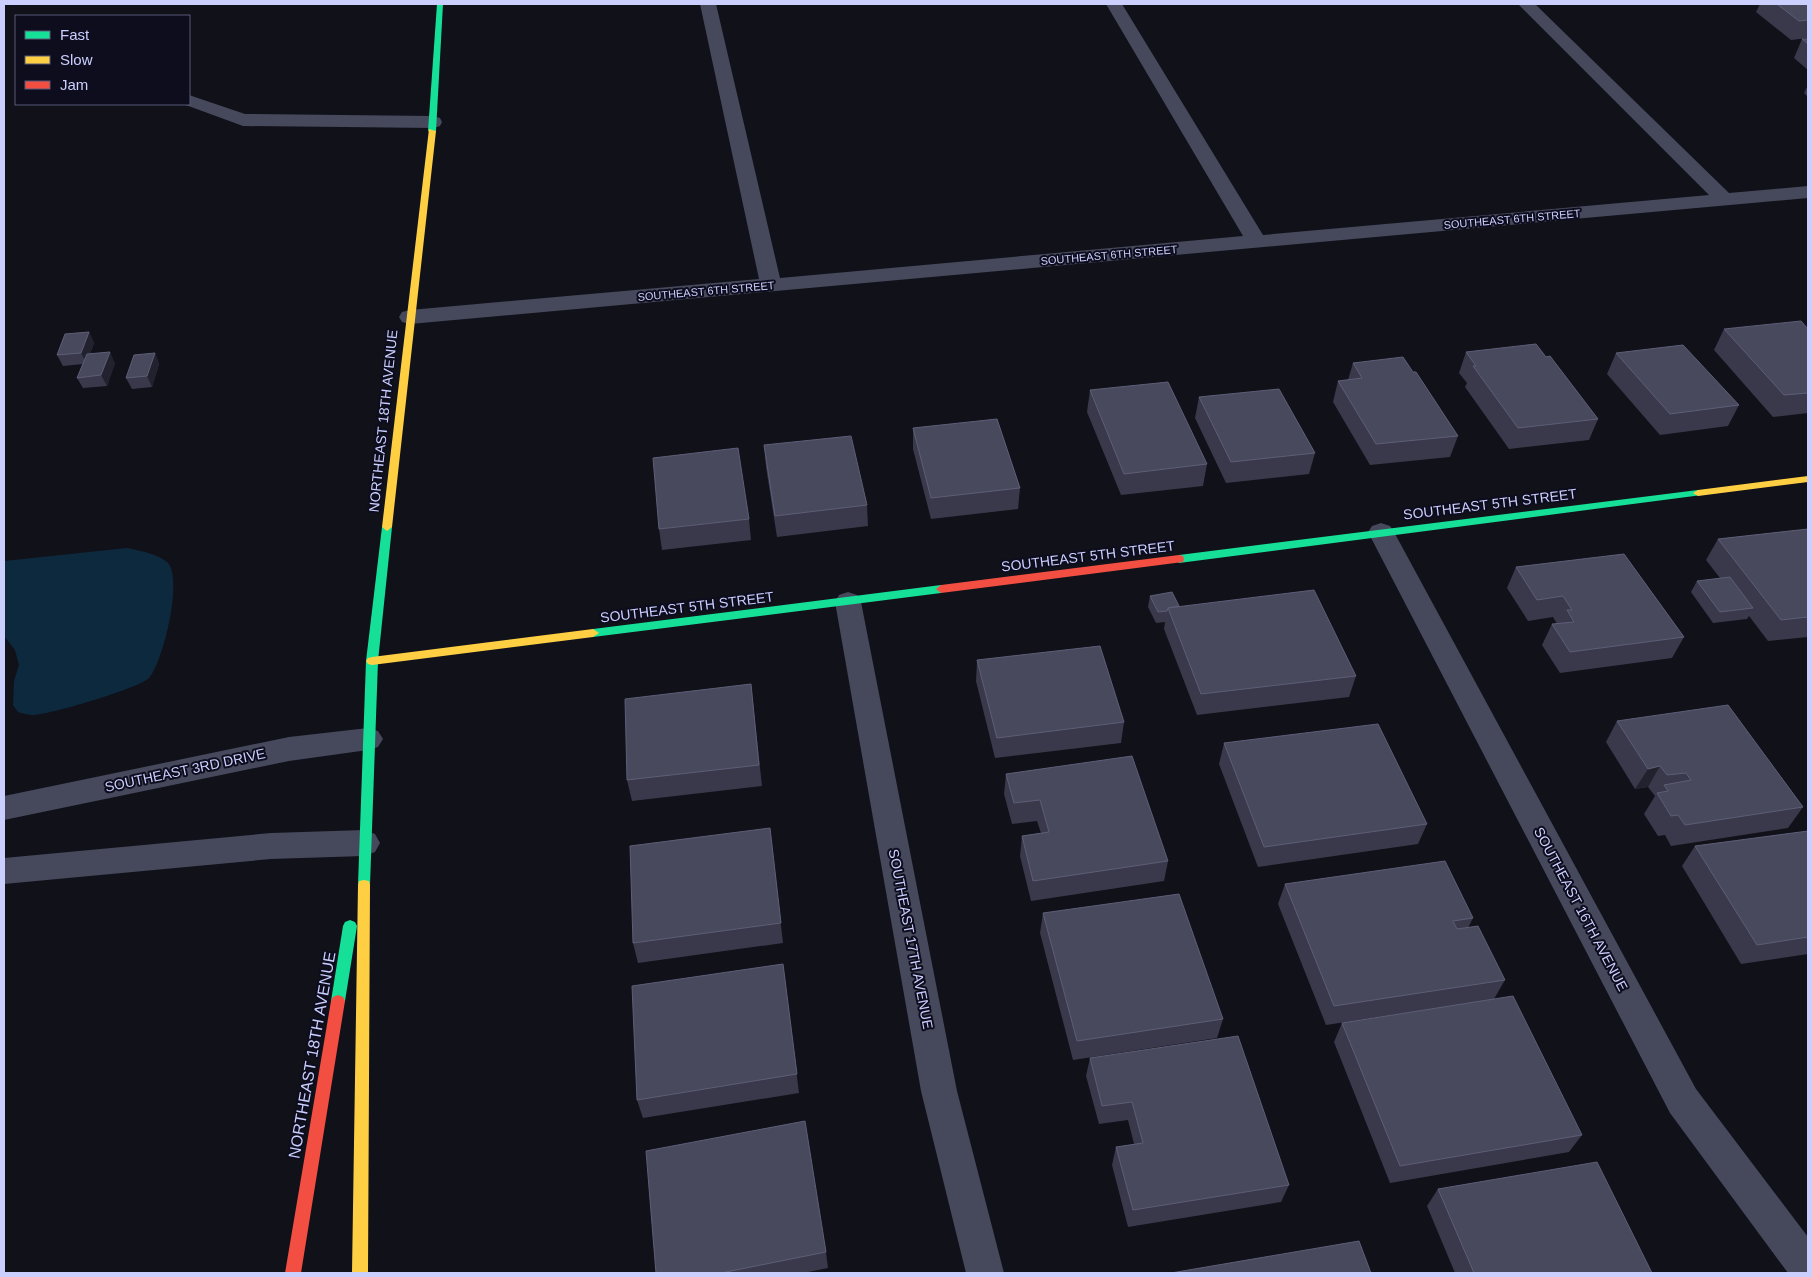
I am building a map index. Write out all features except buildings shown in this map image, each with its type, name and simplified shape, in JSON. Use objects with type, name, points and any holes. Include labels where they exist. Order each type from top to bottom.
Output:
[{"type":"street","name":"NORTHEAST 18TH AVENUE","points":[[360,1273],[364,843],[372,661],[433,122],[440,4]]},
{"type":"street","points":[[708,4],[771,285]]},
{"type":"street","points":[[1114,4],[1257,242]]},
{"type":"street","points":[[1526,4],[1724,199]]},
{"type":"street","points":[[190,100],[243,120],[433,122]]},
{"type":"street","name":"SOUTHEAST 6TH STREET","points":[[410,317],[1808,192]]},
{"type":"street","name":"SOUTHEAST 5TH STREET","points":[[372,661],[1808,479]]},
{"type":"street","name":"SOUTHEAST 16TH AVENUE","points":[[1381,532],[1682,1100],[1808,1268]]},
{"type":"street","name":"SOUTHEAST 17TH AVENUE","points":[[848,602],[939,1090],[985,1273]]},
{"type":"street","name":"SOUTHEAST 3RD DRIVE","points":[[4,808],[289,749],[368,739]]},
{"type":"street","name":"NORTHEAST 18TH AVENUE","points":[[293,1273],[364,843]]},
{"type":"street","points":[[4,871],[271,846],[364,843]]},
{"type":"water","points":[[127,548],[158,556],[167,562],[172,571],[173,584],[170,620],[160,656],[149,678],[129,688],[56,711],[33,715],[18,712],[13,705],[14,681],[19,665],[15,650],[4,636],[4,561]]},
{"type":"traffic: fast","points":[[432,131],[440,4]]},
{"type":"traffic: fast","points":[[1179,559],[1698,493]]},
{"type":"traffic: fast","points":[[364,885],[372,661],[387,527]]},
{"type":"traffic: fast","points":[[593,633],[941,589]]},
{"type":"traffic: fast","points":[[338,1001],[350,926]]},
{"type":"traffic: slow","points":[[387,527],[432,131]]},
{"type":"traffic: slow","points":[[1698,493],[1808,479]]},
{"type":"traffic: slow","points":[[372,661],[593,633]]},
{"type":"traffic: slow","points":[[360,1273],[364,885]]},
{"type":"traffic: jam","points":[[941,589],[1179,559]]},
{"type":"traffic: jam","points":[[293,1273],[338,1001]]}]
